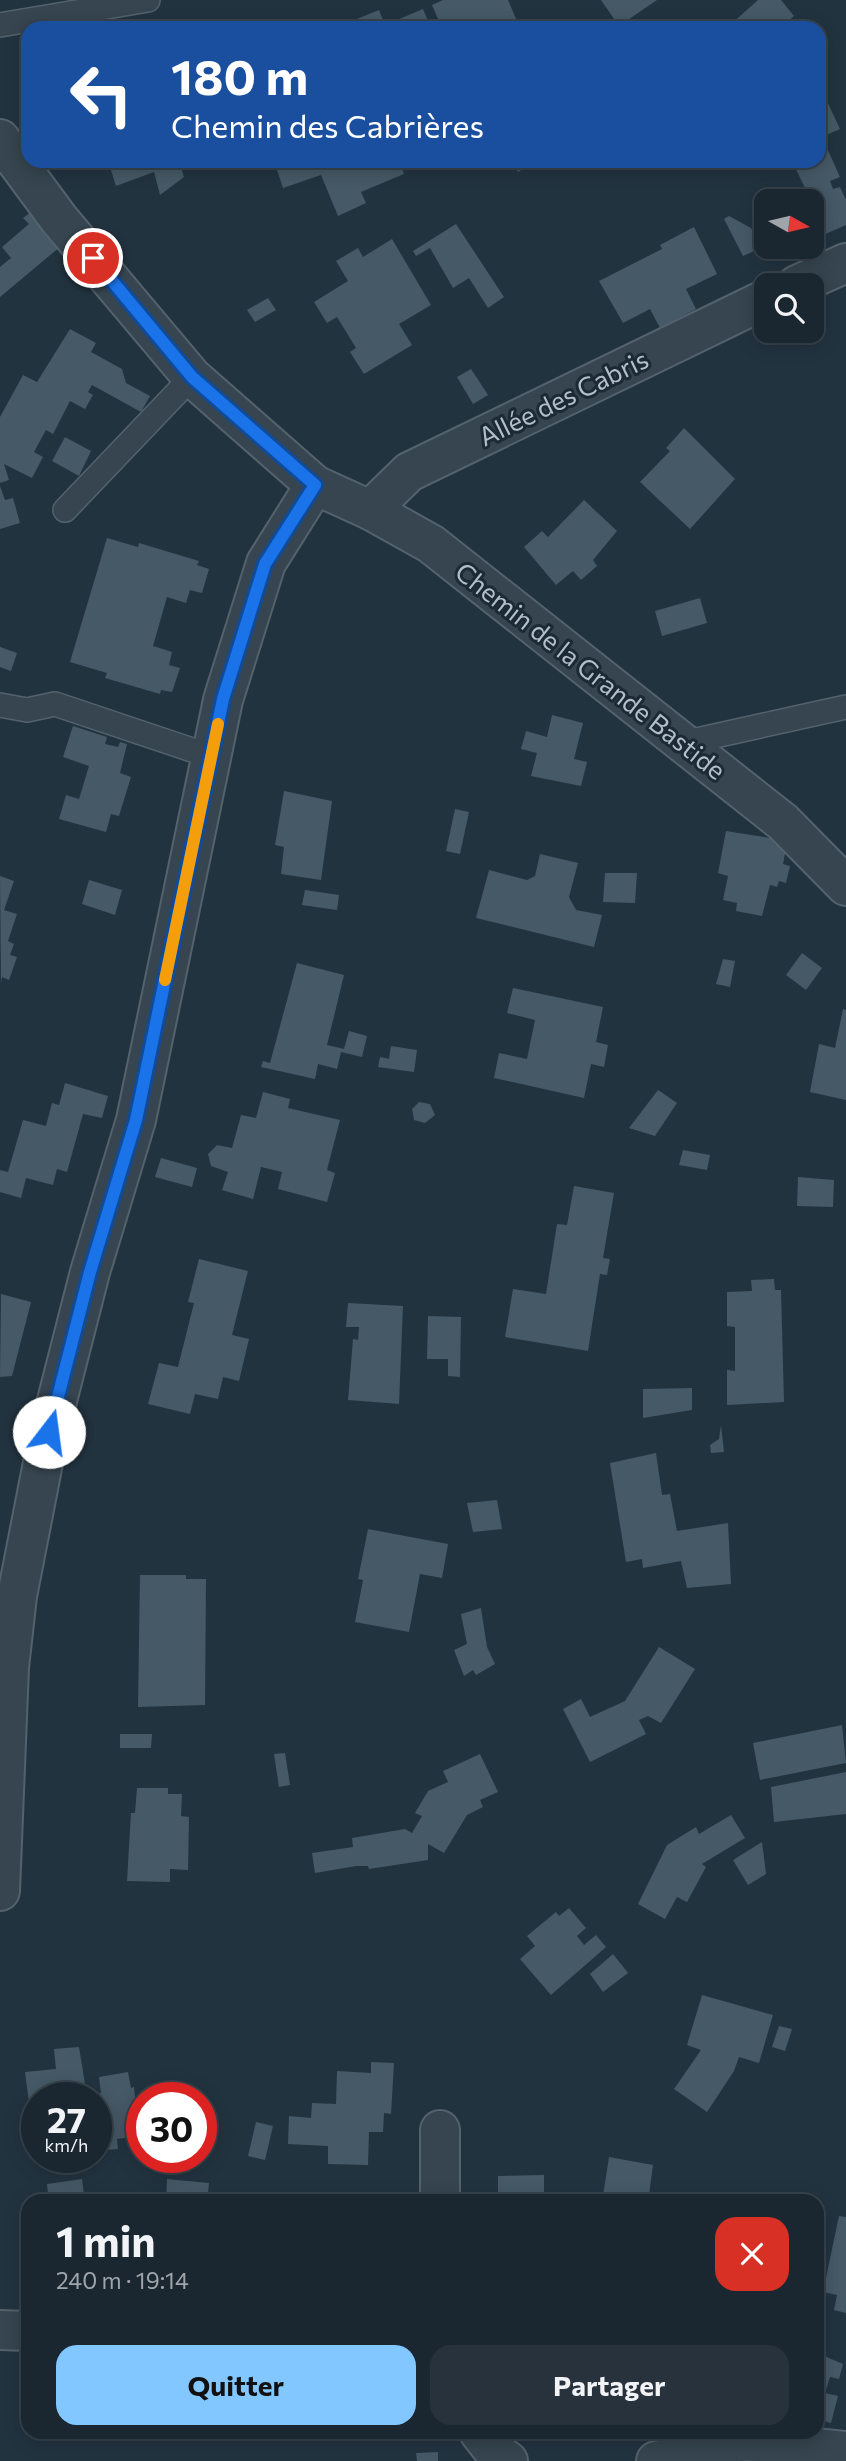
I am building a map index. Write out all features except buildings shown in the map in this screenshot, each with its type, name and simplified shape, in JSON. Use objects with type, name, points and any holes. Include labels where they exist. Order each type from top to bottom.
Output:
[{"type":"street","name":"Chemin de la Grande Bastide","points":[[1,143],[60,219],[192,377],[315,485],[370,510],[431,544],[783,822],[846,886]]},
{"type":"street","points":[[824,273],[846,263]]},
{"type":"street","name":"Allée des Cabris","points":[[370,510],[409,472],[754,305]]},
{"type":"street","points":[[0,1891],[9,1667],[17,1596],[49,1432],[90,1272],[136,1120],[223,699],[265,564],[315,485]]},
{"type":"street","points":[[440,2130],[440,2194]]},
{"type":"street","points":[[0,2330],[21,2331]]},
{"type":"street","points":[[484,2439],[493,2450],[508,2461]]},
{"type":"street","points":[[656,2461],[745,2441],[846,2451]]},
{"type":"lane","points":[[24,21],[148,0]]},
{"type":"lane","points":[[0,25],[21,21]]},
{"type":"lane","points":[[65,510],[192,377]]},
{"type":"lane","points":[[0,705],[27,710],[55,704],[210,756]]},
{"type":"lane","points":[[683,743],[846,707]]},
{"type":"slow traffic","points":[[165,980],[218,724]]},
{"type":"route","points":[[49,1432],[90,1272],[136,1120],[223,699],[265,564],[315,485],[192,377],[93,258]]}]
